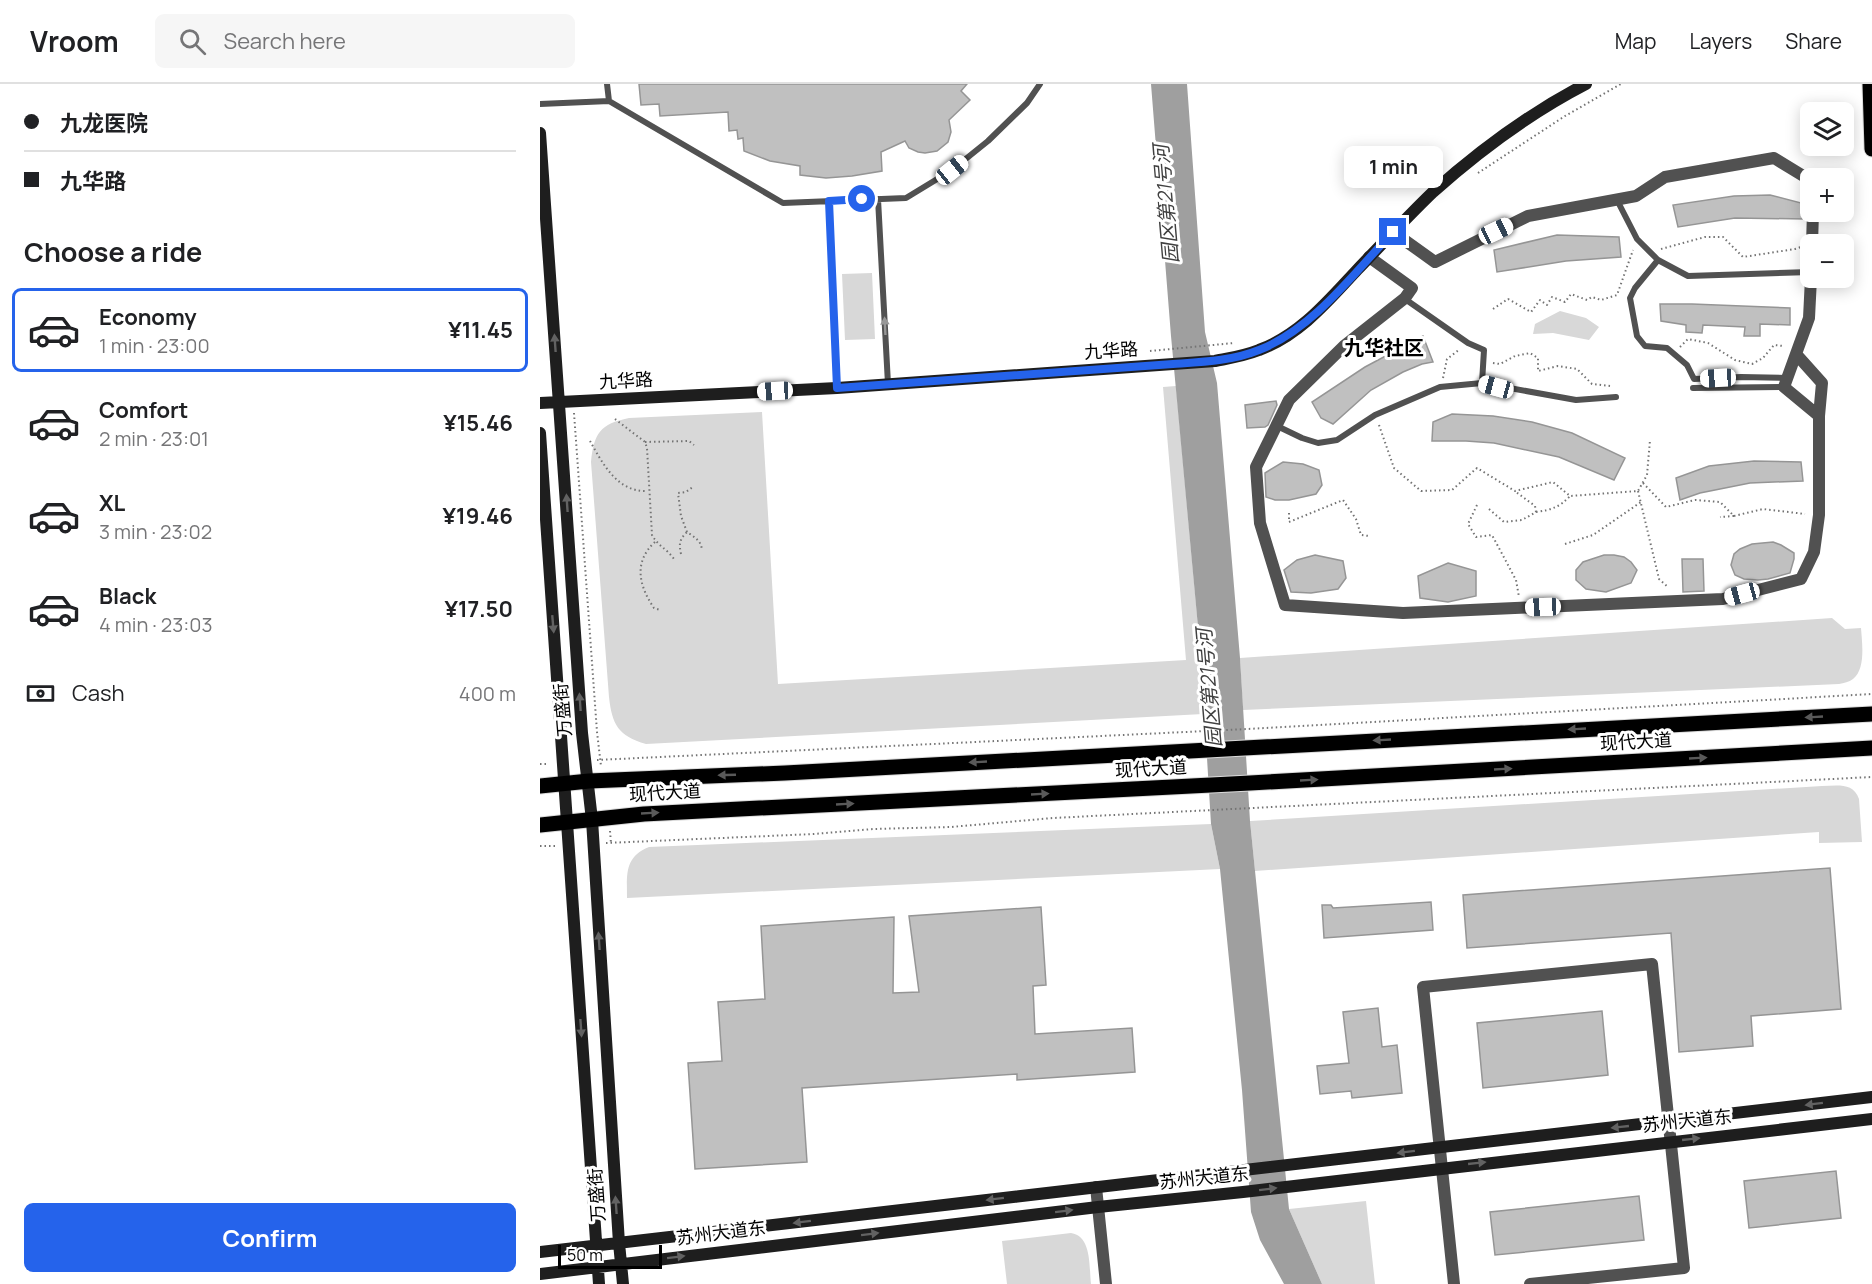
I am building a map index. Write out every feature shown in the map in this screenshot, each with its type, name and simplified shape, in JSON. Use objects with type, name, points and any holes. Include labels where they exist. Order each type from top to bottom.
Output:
[{"type":"main road","name":"九华路","points":[[540,402],[888,385],[1215,361],[1237,357],[1260,350],[1299,328],[1315,315],[1434,192],[1507,132],[1586,84]]},
{"type":"main road","points":[[1870,84],[1872,149]]},
{"type":"main road","name":"万盛街","points":[[540,133],[582,733],[587,761],[596,780],[600,818],[593,844],[618,1243],[623,1284]]},
{"type":"main road","name":"万盛街","points":[[540,433],[599,1284]]},
{"type":"main road","name":"现代大道","points":[[540,786],[596,780],[785,773],[1872,714]]},
{"type":"main road","name":"现代大道","points":[[540,825],[600,818],[1872,748]]},
{"type":"main road","name":"苏州大道东","points":[[540,1252],[1872,1097]]},
{"type":"main road","name":"苏州大道东","points":[[540,1274],[1441,1167],[1872,1119]]},
{"type":"street","points":[[1393,232],[1435,262],[1528,216],[1636,196],[1665,177],[1774,158],[1800,174]]},
{"type":"street","points":[[1369,257],[1412,288],[1405,298],[1344,346],[1289,400],[1257,467],[1260,523],[1285,605],[1403,614],[1669,602],[1723,599],[1801,579],[1814,552],[1819,515],[1819,416],[1822,382],[1797,350]]},
{"type":"street","points":[[1810,288],[1809,318],[1785,383],[1819,416]]},
{"type":"street","points":[[1454,1284],[1423,987],[1652,964],[1684,1268],[1530,1284]]},
{"type":"street","points":[[1096,1187],[1106,1284]]},
{"type":"lane","points":[[607,84],[609,101]]},
{"type":"lane","points":[[540,104],[609,101],[783,203],[906,198],[952,170],[988,141],[1027,103],[1040,84]]},
{"type":"lane","points":[[879,199],[888,385]]},
{"type":"lane","points":[[1617,200],[1637,239],[1658,260],[1688,276],[1800,272]]},
{"type":"lane","points":[[829,201],[837,388]]},
{"type":"lane","points":[[1658,260],[1635,288],[1630,298],[1637,336],[1645,346],[1667,348],[1673,352],[1687,364],[1694,379],[1741,377],[1785,383]]},
{"type":"lane","points":[[1405,298],[1468,343],[1484,350],[1482,383]]},
{"type":"lane","points":[[1277,426],[1318,443],[1337,440],[1375,415],[1440,387],[1482,383],[1576,400],[1616,397]]},
{"type":"lane","points":[[1693,388],[1785,383]]},
{"type":"path","points":[[1474,175],[1565,116],[1621,84]]},
{"type":"path","points":[[1650,252],[1705,237],[1723,237],[1743,257],[1800,247]]},
{"type":"path","points":[[1492,309],[1508,299],[1531,312],[1540,300],[1546,305],[1551,297],[1565,302],[1571,294],[1587,300],[1592,297],[1601,300],[1617,295],[1637,239]]},
{"type":"path","points":[[1673,352],[1688,339],[1708,343],[1735,360],[1752,364],[1763,358],[1774,345],[1797,350]]},
{"type":"path","points":[[1440,387],[1447,359],[1468,343]]},
{"type":"path","points":[[1169,350],[1213,345]]},
{"type":"path","points":[[1484,361],[1500,364],[1515,356],[1530,353],[1538,358],[1538,371],[1558,366],[1577,369],[1592,384],[1610,386]]},
{"type":"path","points":[[574,401],[600,760],[596,780]]},
{"type":"path","points":[[1375,415],[1394,468],[1421,490],[1452,490],[1477,468],[1536,506],[1536,512]]},
{"type":"path","points":[[615,418],[645,442],[652,535],[655,542],[669,552],[674,559]]},
{"type":"path","points":[[1650,440],[1647,475],[1638,491],[1659,579],[1668,588],[1669,602]]},
{"type":"path","points":[[590,441],[607,471],[617,481],[640,491],[648,490]]},
{"type":"path","points":[[645,442],[689,441],[694,445]]},
{"type":"path","points":[[1515,491],[1552,482],[1570,496]]},
{"type":"path","points":[[1643,483],[1666,507],[1695,500],[1720,502],[1734,516]]},
{"type":"path","points":[[694,486],[686,492],[678,493],[681,516],[687,532],[696,538],[702,550]]},
{"type":"path","points":[[1489,509],[1504,522],[1522,520],[1536,512],[1550,510],[1561,505],[1570,496],[1638,491]]},
{"type":"path","points":[[1288,513],[1289,522],[1343,500],[1356,519],[1361,535],[1369,536]]},
{"type":"path","points":[[1565,544],[1593,535],[1641,502]]},
{"type":"path","points":[[1477,505],[1468,524],[1476,537],[1492,535],[1516,580],[1522,608]]},
{"type":"path","points":[[1720,517],[1763,509],[1819,515]]},
{"type":"path","points":[[681,554],[679,544],[681,537],[687,532]]},
{"type":"path","points":[[655,542],[642,559],[641,578],[645,594],[654,608],[660,610]]},
{"type":"path","points":[[587,761],[1248,729],[1872,694]]},
{"type":"path","points":[[540,764],[563,763]]},
{"type":"path","points":[[593,844],[951,827],[1053,818],[1872,777]]},
{"type":"path","points":[[600,818],[611,843]]},
{"type":"path","points":[[540,846],[568,845]]},
{"type":"shaded area","points":[[872,273],[875,339],[845,340],[842,274]]},
{"type":"shaded area","points":[[1560,311],[1586,318],[1599,327],[1589,340],[1553,333],[1533,334],[1535,324]]},
{"type":"shaded area","points":[[1176,386],[1201,659],[1203,714],[646,744],[629,737],[618,728],[612,715],[609,697],[591,462],[594,444],[600,431],[611,423],[629,418],[762,412],[778,684],[1186,660],[1163,387]]},
{"type":"shaded area","points":[[1832,618],[1845,629],[1861,628],[1862,662],[1860,669],[1853,679],[1839,684],[1243,710],[1240,658]]},
{"type":"shaded area","points":[[1822,786],[1849,787],[1856,794],[1859,799],[1862,842],[1819,843],[1819,832],[1255,871],[1250,821]]},
{"type":"shaded area","points":[[1211,824],[1220,869],[627,898],[627,874],[631,861],[649,847]]},
{"type":"shaded area","points":[[1366,1201],[1375,1284],[1322,1284],[1289,1209]]},
{"type":"shaded area","points":[[1071,1233],[1078,1235],[1086,1246],[1091,1284],[1007,1284],[1002,1241]]},
{"type":"water","name":"园区第21号河","points":[[1151,84],[1187,84],[1205,332],[1217,383],[1240,658],[1250,821],[1289,1209],[1322,1284],[1284,1284],[1260,1240],[1251,1212],[1242,1090],[1220,869],[1211,824],[1201,659],[1171,336]]},
{"type":"building","points":[[639,84],[967,84],[961,91],[970,100],[949,120],[951,132],[948,142],[937,151],[918,152],[909,148],[905,141],[881,152],[882,171],[826,178],[800,175],[800,166],[770,161],[744,151],[743,138],[738,139],[737,130],[729,131],[728,112],[660,116],[659,104],[641,105]]},
{"type":"building","points":[[1770,195],[1800,203],[1800,219],[1735,218],[1678,227],[1673,205],[1734,196]]},
{"type":"building","points":[[1557,235],[1619,237],[1621,257],[1566,261],[1497,272],[1494,250]]},
{"type":"building","points":[[1660,304],[1790,308],[1790,325],[1760,324],[1760,336],[1744,336],[1745,327],[1703,325],[1702,333],[1686,332],[1686,325],[1661,321]]},
{"type":"building","points":[[1423,336],[1433,362],[1403,372],[1371,390],[1333,424],[1321,418],[1312,402],[1365,367]]},
{"type":"building","points":[[1276,401],[1277,405],[1268,425],[1247,428],[1245,405]]},
{"type":"building","points":[[1452,414],[1493,416],[1532,422],[1572,433],[1625,458],[1614,480],[1559,457],[1494,443],[1432,441],[1433,422]]},
{"type":"building","points":[[1754,461],[1801,462],[1803,481],[1750,483],[1700,493],[1680,500],[1676,478],[1709,466]]},
{"type":"building","points":[[1283,462],[1303,464],[1319,470],[1322,485],[1316,494],[1289,500],[1275,500],[1266,497],[1265,473]]},
{"type":"building","points":[[1773,542],[1794,553],[1790,573],[1758,580],[1744,579],[1735,575],[1731,565],[1734,554],[1752,544]]},
{"type":"building","points":[[1315,555],[1343,561],[1346,578],[1338,589],[1311,593],[1291,592],[1284,570],[1297,560]]},
{"type":"building","points":[[1604,555],[1624,557],[1631,562],[1637,570],[1631,583],[1606,592],[1586,589],[1576,580],[1576,570],[1583,562]]},
{"type":"building","points":[[1682,559],[1703,559],[1704,591],[1683,592]]},
{"type":"building","points":[[1448,563],[1476,571],[1476,596],[1448,602],[1420,598],[1418,576]]},
{"type":"building","points":[[1830,868],[1841,1009],[1751,1016],[1753,1046],[1679,1052],[1671,933],[1467,948],[1463,895]]},
{"type":"building","points":[[1431,902],[1433,930],[1324,938],[1322,905],[1331,905],[1333,908]]},
{"type":"building","points":[[1041,907],[1046,985],[1033,986],[1035,1034],[1132,1028],[1135,1072],[1017,1080],[1017,1074],[802,1088],[807,1162],[695,1169],[688,1063],[722,1061],[718,1002],[765,999],[761,926],[894,917],[893,993],[919,992],[909,916]]},
{"type":"building","points":[[1378,1008],[1382,1047],[1397,1045],[1402,1093],[1352,1098],[1351,1091],[1320,1094],[1317,1066],[1349,1063],[1343,1012]]},
{"type":"building","points":[[1602,1011],[1608,1075],[1483,1088],[1477,1023]]},
{"type":"building","points":[[1836,1171],[1841,1218],[1749,1228],[1744,1181]]},
{"type":"building","points":[[1639,1196],[1644,1240],[1495,1255],[1490,1212]]},
{"type":"district","name":"九华社区","points":[[1384,348]]},
{"type":"route","points":[[862,199],[829,201],[837,388],[1215,361],[1237,357],[1260,350],[1299,328],[1315,315],[1393,232]]}]
